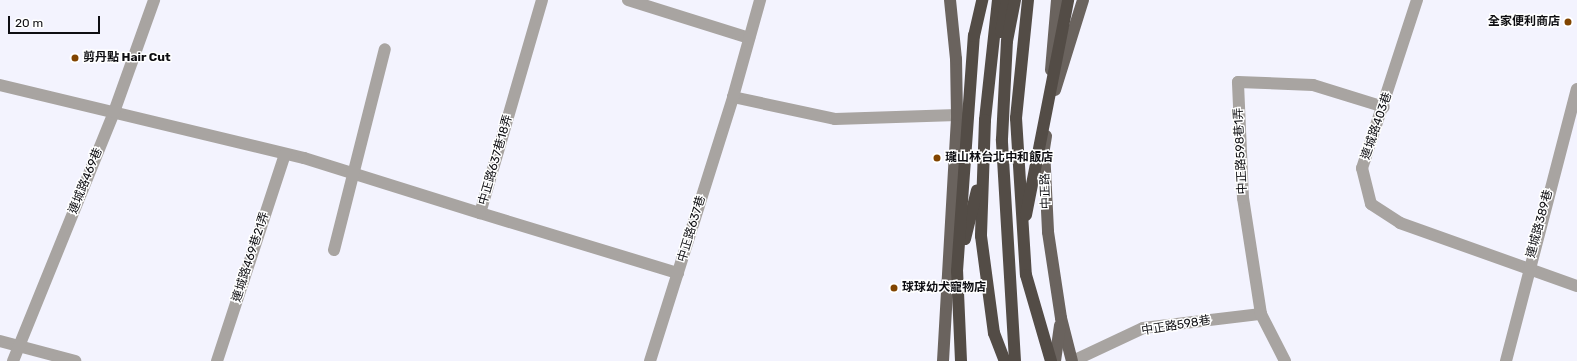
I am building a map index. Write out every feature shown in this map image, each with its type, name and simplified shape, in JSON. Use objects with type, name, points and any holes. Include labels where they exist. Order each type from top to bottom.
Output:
[{"type":"highway","points":[[961,361],[957,271],[974,36],[982,0]]},
{"type":"highway","points":[[998,0],[985,120],[980,236],[994,333],[1005,361]]},
{"type":"highway","points":[[957,271],[990,137],[1002,23],[1007,0]]},
{"type":"highway","points":[[1015,0],[1007,41],[1002,139],[1015,361]]},
{"type":"highway","points":[[1028,0],[1016,118],[1026,275],[1051,361]]},
{"type":"highway","points":[[1011,291],[1068,0]]},
{"type":"main road","points":[[944,361],[957,115],[956,59],[950,0]]},
{"type":"main road","points":[[1051,101],[1052,48],[1057,0]]},
{"type":"main road","name":"中正路","points":[[1072,361],[1061,318],[1048,232],[1044,149],[1051,101],[1083,0]]},
{"type":"main road","points":[[1055,361],[1061,318]]},
{"type":"lane","name":"連城路469巷","points":[[13,361],[114,112],[154,0]]},
{"type":"lane","name":"中正路637巷18弄","points":[[542,0],[480,212],[678,273]]},
{"type":"lane","points":[[628,0],[749,38]]},
{"type":"lane","name":"中正路637巷","points":[[650,361],[733,97],[760,0]]},
{"type":"lane","name":"連城路403巷","points":[[1417,0],[1384,107],[1362,168],[1371,204],[1400,223],[1528,267],[1577,286]]},
{"type":"lane","points":[[334,250],[352,173],[385,49]]},
{"type":"lane","name":"中正路598巷1弄","points":[[1285,361],[1260,314],[1243,198],[1238,82],[1313,85],[1384,107]]},
{"type":"lane","points":[[0,85],[285,154],[480,212]]},
{"type":"lane","name":"連城路389巷","points":[[1506,361],[1528,267],[1577,88]]},
{"type":"lane","points":[[733,97],[835,119],[957,115]]},
{"type":"lane","name":"連城路469巷21弄","points":[[217,361],[285,154]]},
{"type":"lane","name":"中正路598巷","points":[[1072,361],[1143,328],[1260,314]]},
{"type":"lane","points":[[0,341],[75,361]]},
{"type":"place","name":"全家便利商店","points":[[1568,22]]},
{"type":"place","name":"剪丹點 Hair Cut","points":[[75,58]]},
{"type":"place","name":"瓏山林台北中和飯店","points":[[937,158]]},
{"type":"place","name":"球球幼犬寵物店","points":[[894,288]]}]
